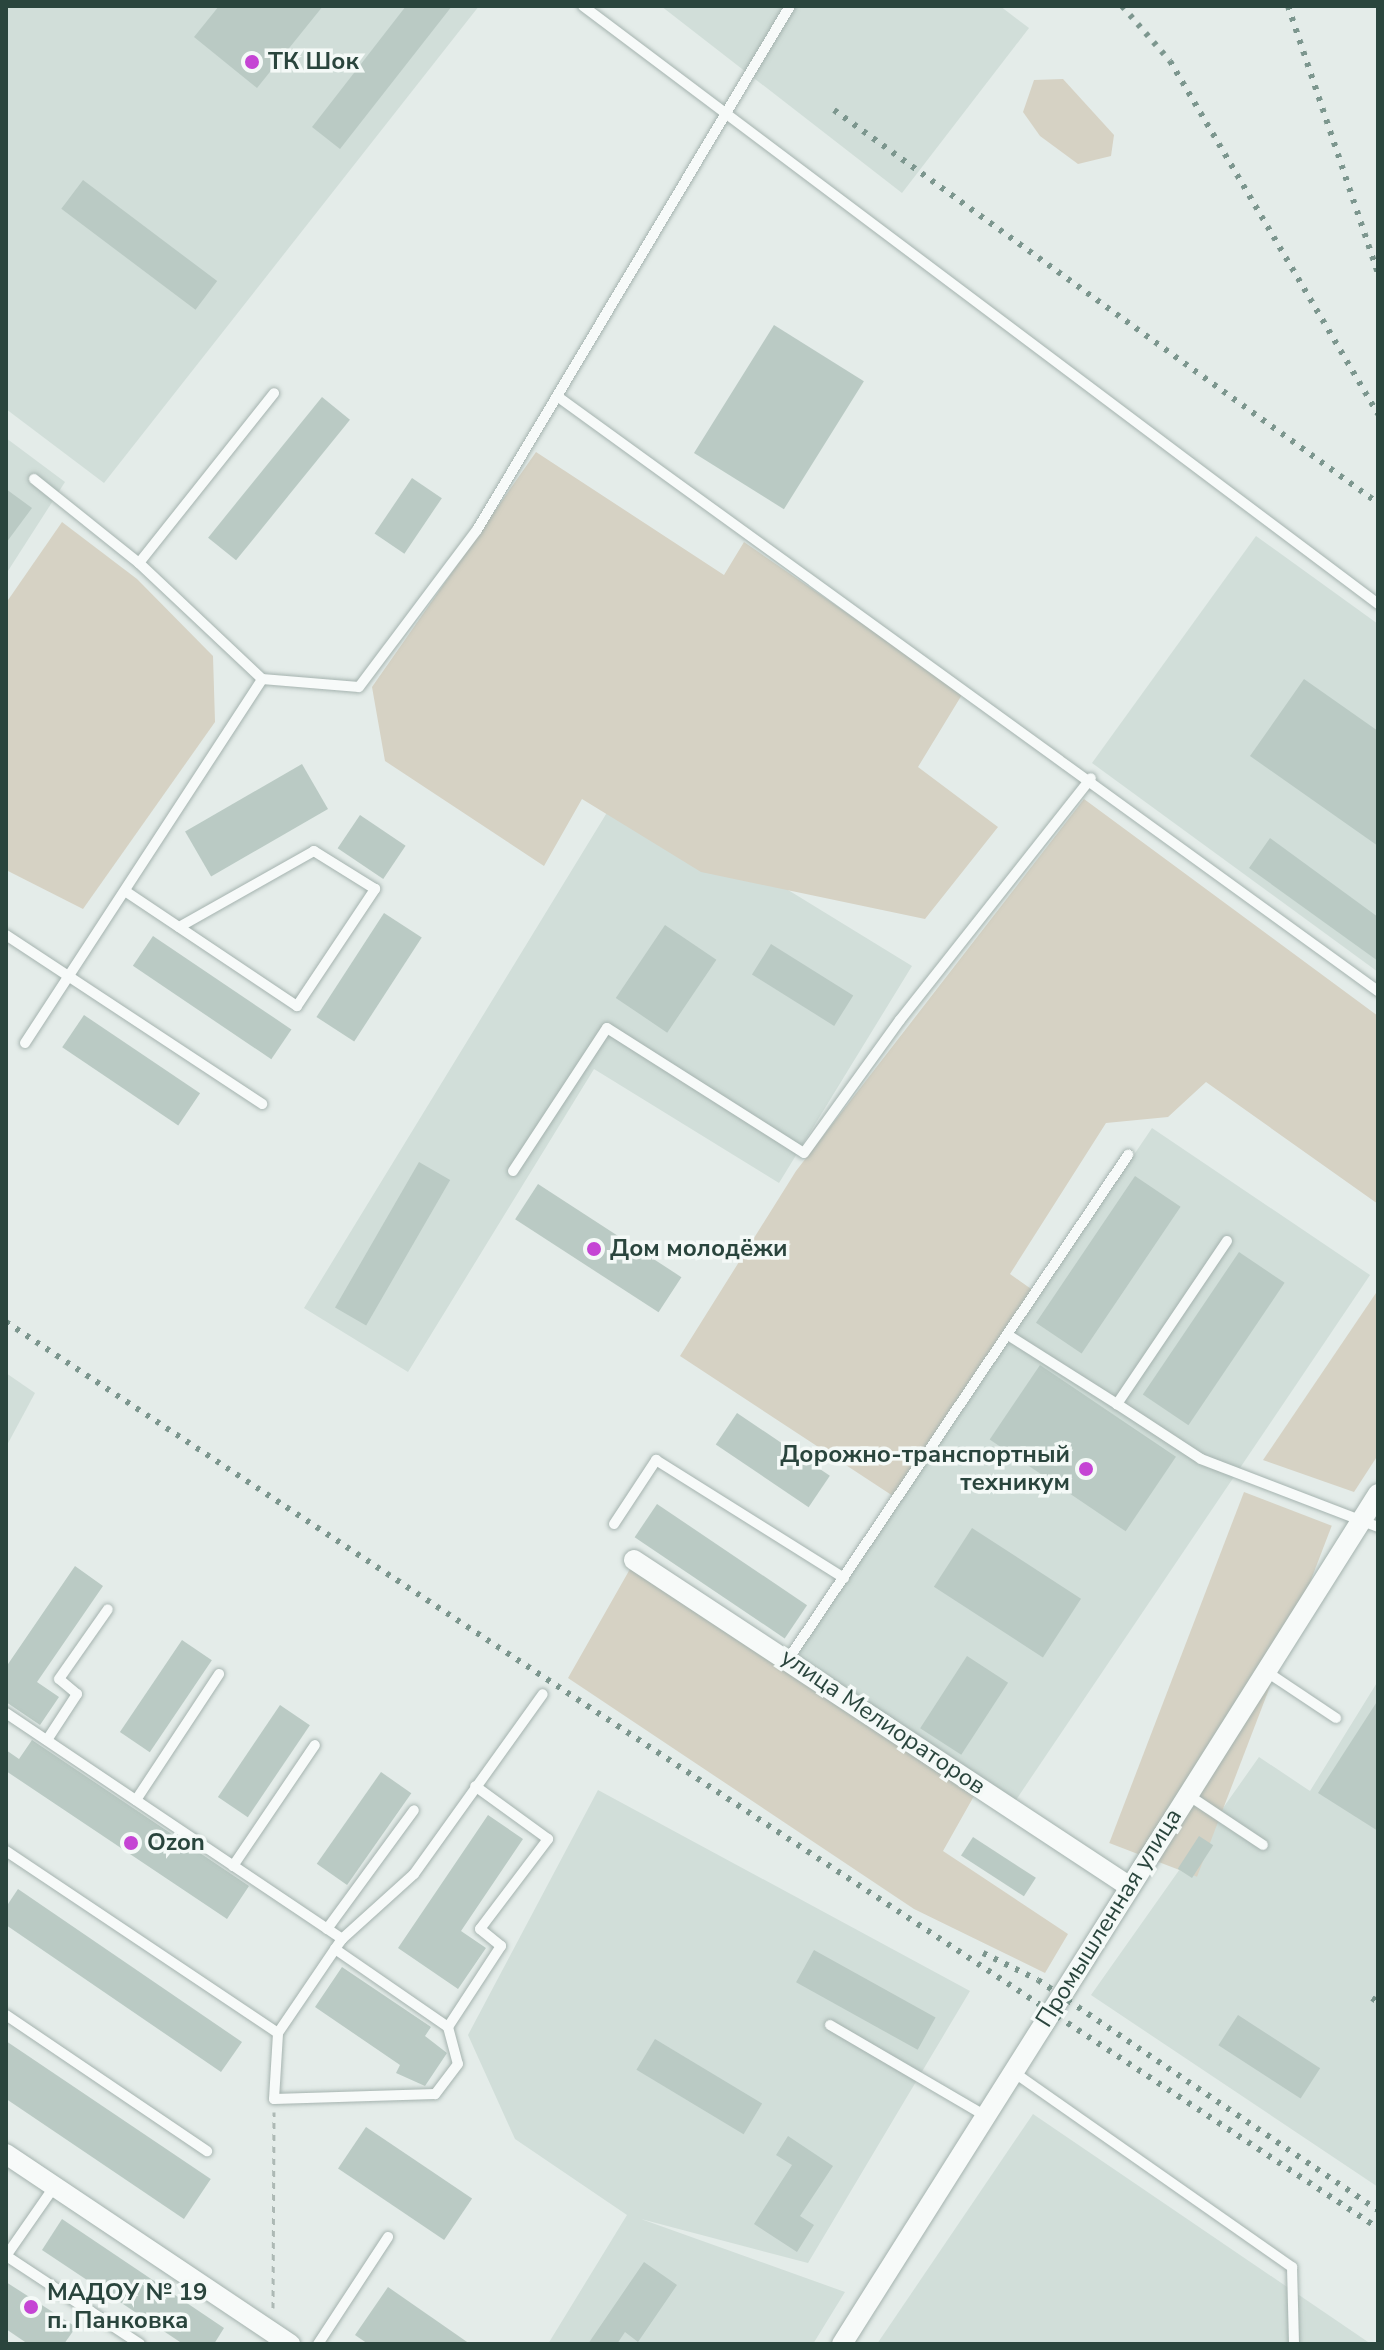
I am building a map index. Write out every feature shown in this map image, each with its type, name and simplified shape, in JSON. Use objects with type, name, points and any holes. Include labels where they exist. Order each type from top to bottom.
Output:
[{"type":"street","name":"Промышленная улица","points":[[842,2344],[1187,1794],[1370,1522],[1378,1494]]},
{"type":"street","name":"улица Мелиораторов","points":[[634,1560],[789,1658],[1130,1887]]},
{"type":"street","points":[[6,2154],[266,2338],[290,2344]]},
{"type":"lane","points":[[583,6],[1378,604]]},
{"type":"lane","points":[[34,479],[139,563],[262,679],[359,687],[477,530],[561,399],[723,113],[790,6]]},
{"type":"lane","points":[[139,563],[274,393]]},
{"type":"lane","points":[[561,399],[1091,778],[1378,991]]},
{"type":"lane","points":[[25,1043],[262,679]]},
{"type":"lane","points":[[513,1171],[607,1028],[804,1153],[900,1020],[1091,778]]},
{"type":"lane","points":[[125,891],[297,1006],[375,889],[314,851],[179,927]]},
{"type":"lane","points":[[6,935],[262,1104]]},
{"type":"lane","points":[[789,1658],[1011,1337],[1128,1155]]},
{"type":"lane","points":[[1117,1404],[1227,1241]]},
{"type":"lane","points":[[1011,1337],[1201,1459],[1370,1522]]},
{"type":"lane","points":[[614,1524],[656,1460],[844,1578]]},
{"type":"lane","points":[[47,1740],[77,1694],[59,1679],[108,1609]]},
{"type":"lane","points":[[1267,1672],[1336,1718]]},
{"type":"lane","points":[[136,1800],[219,1674]]},
{"type":"lane","points":[[335,1949],[448,2027],[458,2064],[435,2094],[274,2099],[278,2033],[335,1949],[342,1939],[414,1874],[543,1694]]},
{"type":"lane","points":[[6,1713],[342,1939]]},
{"type":"lane","points":[[233,1866],[315,1745]]},
{"type":"lane","points":[[448,2027],[501,1946],[480,1929],[548,1839],[475,1786]]},
{"type":"lane","points":[[1187,1794],[1263,1845]]},
{"type":"lane","points":[[327,1929],[414,1810]]},
{"type":"lane","points":[[6,1851],[278,2033]]},
{"type":"lane","points":[[6,2015],[207,2151]]},
{"type":"lane","points":[[830,2025],[984,2115]]},
{"type":"lane","points":[[1012,2071],[1292,2267],[1294,2344]]},
{"type":"lane","points":[[54,2187],[7,2257],[140,2344]]},
{"type":"lane","points":[[318,2344],[388,2237]]},
{"type":"path","points":[[266,2338],[274,2099]]},
{"type":"shaded area","points":[[6,6],[479,6],[104,483],[6,409]]},
{"type":"shaded area","points":[[661,6],[1000,6],[1029,28],[902,193]]},
{"type":"shaded area","points":[[1063,79],[1114,135],[1111,156],[1078,164],[1040,136],[1023,112],[1034,80]]},
{"type":"shaded area","points":[[6,438],[65,482],[6,574]]},
{"type":"shaded area","points":[[536,452],[724,575],[744,542],[963,693],[918,767],[998,827],[925,919],[701,872],[582,799],[544,866],[385,761],[372,687]]},
{"type":"shaded area","points":[[62,522],[137,579],[213,656],[215,722],[83,909],[6,870],[6,603]]},
{"type":"shaded area","points":[[1256,536],[1378,624],[1378,972],[1092,763]]},
{"type":"shaded area","points":[[622,788],[912,966],[779,1183],[594,1069],[408,1372],[304,1308]]},
{"type":"shaded area","points":[[1084,799],[1378,1016],[1378,1204],[1206,1082],[1168,1117],[1106,1123],[1010,1274],[1034,1291],[893,1496],[680,1356],[796,1171]]},
{"type":"shaded area","name":"Дорожно-транспортный техникум","points":[[1152,1128],[1370,1275],[1010,1808],[792,1661]]},
{"type":"shaded area","points":[[1378,1290],[1378,1455],[1354,1492],[1263,1460]]},
{"type":"shaded area","points":[[6,1373],[35,1393],[6,1447]]},
{"type":"shaded area","points":[[1244,1492],[1332,1526],[1197,1877],[1109,1843]]},
{"type":"shaded area","points":[[630,1569],[974,1796],[943,1851],[1068,1934],[1045,1973],[914,1909],[568,1678]]},
{"type":"shaded area","points":[[1378,1681],[1378,2187],[1091,1995],[1259,1757],[1310,1791]]},
{"type":"shaded area","points":[[598,1790],[970,1991],[808,2263],[641,2219],[845,2292],[813,2344],[548,2344],[627,2215],[515,2139],[468,2035]]},
{"type":"shaded area","points":[[1033,2114],[1371,2344],[877,2344]]},
{"type":"building","name":"ТК Шок","points":[[219,6],[323,6],[257,88],[194,37]]},
{"type":"building","points":[[406,6],[452,6],[340,149],[312,127]]},
{"type":"building","points":[[83,180],[217,281],[196,310],[61,209]]},
{"type":"building","points":[[774,325],[864,381],[784,509],[694,453]]},
{"type":"building","points":[[322,397],[350,420],[236,560],[208,538]]},
{"type":"building","points":[[412,478],[442,498],[404,554],[375,534]]},
{"type":"building","points":[[6,489],[32,508],[6,543]]},
{"type":"building","points":[[1304,679],[1378,731],[1378,846],[1250,756]]},
{"type":"building","points":[[302,764],[328,809],[211,877],[185,832]]},
{"type":"building","points":[[360,815],[406,846],[383,879],[338,848]]},
{"type":"building","points":[[1270,838],[1378,917],[1378,961],[1249,868]]},
{"type":"building","points":[[384,913],[422,938],[354,1042],[316,1017]]},
{"type":"building","points":[[665,925],[716,960],[667,1033],[616,998]]},
{"type":"building","points":[[153,936],[291,1029],[271,1059],[133,966]]},
{"type":"building","points":[[771,944],[853,995],[834,1026],[752,975]]},
{"type":"building","points":[[84,1015],[200,1093],[178,1126],[62,1047]]},
{"type":"building","points":[[419,1162],[450,1180],[366,1325],[335,1307]]},
{"type":"building","points":[[1135,1176],[1181,1207],[1082,1353],[1036,1323]]},
{"type":"building","points":[[538,1184],[681,1277],[659,1312],[515,1219]]},
{"type":"building","points":[[1239,1252],[1285,1283],[1188,1425],[1143,1395]]},
{"type":"building","points":[[1040,1365],[1176,1457],[1126,1531],[990,1440]]},
{"type":"building","points":[[737,1413],[830,1476],[809,1507],[716,1445]]},
{"type":"building","points":[[657,1504],[807,1605],[785,1638],[635,1537]]},
{"type":"building","points":[[972,1528],[1081,1599],[1043,1658],[934,1587]]},
{"type":"building","points":[[75,1566],[103,1586],[37,1682],[59,1697],[40,1725],[6,1702],[6,1667]]},
{"type":"building","points":[[182,1640],[212,1660],[150,1752],[120,1732]]},
{"type":"building","points":[[967,1656],[1008,1683],[961,1755],[920,1728]]},
{"type":"building","points":[[1378,1700],[1378,1831],[1318,1793]]},
{"type":"building","points":[[280,1705],[310,1725],[248,1817],[218,1797]]},
{"type":"building","points":[[32,1740],[249,1886],[227,1919],[6,1771],[6,1750],[19,1759]]},
{"type":"building","points":[[381,1772],[411,1793],[347,1885],[317,1864]]},
{"type":"building","points":[[488,1815],[523,1839],[461,1931],[486,1948],[458,1989],[398,1948]]},
{"type":"building","points":[[1199,1836],[1213,1845],[1192,1878],[1178,1869]]},
{"type":"building","points":[[973,1837],[1036,1878],[1024,1896],[961,1855]]},
{"type":"building","points":[[18,1889],[242,2042],[221,2072],[6,1925],[6,1907]]},
{"type":"building","points":[[814,1950],[936,2017],[918,2050],[796,1982]]},
{"type":"building","points":[[342,1967],[431,2027],[425,2036],[447,2053],[425,2086],[396,2073],[400,2065],[315,2007]]},
{"type":"building","points":[[1238,2015],[1320,2068],[1301,2099],[1218,2045]]},
{"type":"building","points":[[655,2039],[762,2103],[744,2134],[636,2070]]},
{"type":"building","points":[[6,2041],[211,2179],[184,2219],[6,2099]]},
{"type":"building","points":[[366,2127],[472,2199],[444,2240],[338,2168]]},
{"type":"building","points":[[788,2136],[833,2166],[800,2216],[814,2225],[797,2252],[754,2224],[792,2165],[776,2155]]},
{"type":"building","points":[[62,2219],[224,2328],[214,2344],[183,2344],[42,2250]]},
{"type":"building","points":[[644,2262],[677,2285],[638,2342],[625,2332],[617,2344],[588,2344]]},
{"type":"building","name":"МАДОУ № 19 п. Панковка","points":[[6,2282],[76,2327],[64,2344],[28,2344],[6,2329]]},
{"type":"building","points":[[388,2287],[470,2344],[368,2344],[355,2335]]},
{"type":"railway","points":[[1122,6],[1170,61],[1378,414]]},
{"type":"railway","points":[[1288,6],[1378,274]]},
{"type":"railway","points":[[834,110],[1378,503]]},
{"type":"railway","points":[[6,1322],[1378,2228]]},
{"type":"railway","points":[[983,1953],[1038,1980],[1378,2210]]},
{"type":"railway","points":[[1372,1998],[1378,2002]]},
{"type":"place","name":"ТК Шок","points":[[252,62]]},
{"type":"place","name":"Дом молодёжи","points":[[594,1249]]},
{"type":"place","name":"Дорожно-транспортный техникум","points":[[1086,1469]]},
{"type":"place","name":"Ozon","points":[[131,1843]]},
{"type":"place","name":"МАДОУ № 19 п. Панковка","points":[[31,2307]]}]
